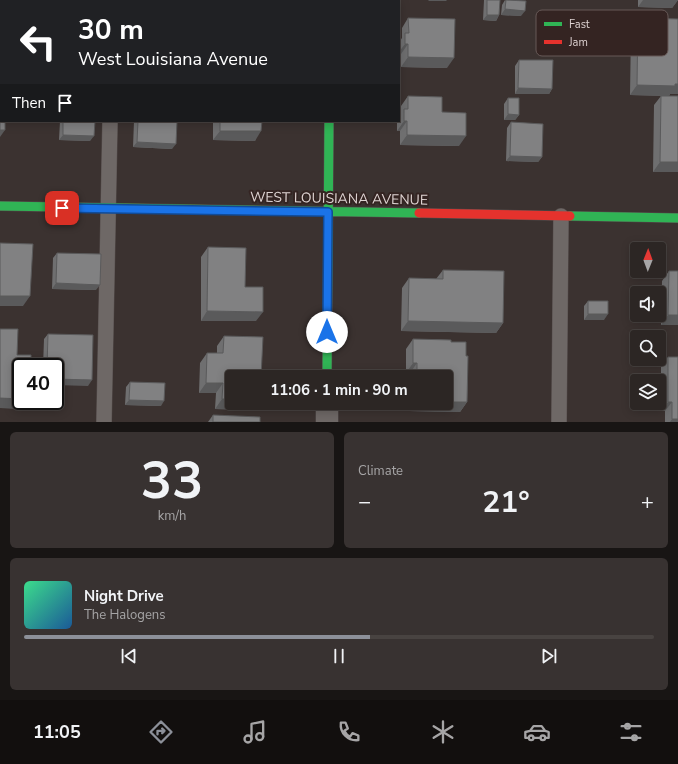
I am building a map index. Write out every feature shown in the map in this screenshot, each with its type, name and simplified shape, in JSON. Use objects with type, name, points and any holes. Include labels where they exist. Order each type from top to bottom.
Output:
[{"type":"street","points":[[327,370],[329,122]]},
{"type":"street","name":"WEST LOUISIANA AVENUE","points":[[0,206],[678,218]]},
{"type":"street","points":[[327,410],[327,422]]},
{"type":"lane","points":[[104,422],[110,122]]},
{"type":"lane","points":[[559,422],[561,216]]},
{"type":"building","points":[[487,0],[500,0],[499,15],[487,15]]},
{"type":"building","points":[[506,0],[526,1],[525,11],[505,9]]},
{"type":"building","points":[[408,18],[455,19],[454,58],[408,57],[408,44],[405,44],[405,33],[409,33]]},
{"type":"building","points":[[668,19],[678,19],[678,84],[675,84],[675,86],[637,85],[637,56],[668,56]]},
{"type":"building","points":[[519,60],[553,60],[552,89],[518,88]]},
{"type":"building","points":[[408,96],[442,97],[442,112],[466,113],[466,136],[407,135],[407,121],[404,121],[404,109],[408,109]]},
{"type":"building","points":[[661,96],[678,96],[678,162],[660,162]]},
{"type":"building","points":[[508,98],[519,98],[519,115],[508,114]]},
{"type":"building","points":[[0,122],[5,122],[5,130],[0,130]]},
{"type":"building","points":[[63,122],[95,122],[94,136],[63,135]]},
{"type":"building","points":[[138,122],[177,122],[176,144],[137,142]]},
{"type":"building","points":[[220,122],[262,122],[261,131],[220,131]]},
{"type":"building","points":[[511,122],[543,124],[542,157],[510,156]]},
{"type":"building","points":[[0,243],[33,244],[30,296],[0,296]]},
{"type":"building","points":[[208,247],[246,248],[245,287],[263,287],[263,312],[207,311]]},
{"type":"building","points":[[57,253],[101,254],[100,285],[56,283]]},
{"type":"building","points":[[443,270],[504,271],[503,323],[408,321],[409,278],[443,279]]},
{"type":"building","points":[[669,271],[678,271],[678,315],[668,315]]},
{"type":"building","points":[[588,301],[608,301],[608,314],[588,314]]},
{"type":"building","points":[[0,329],[18,329],[17,355],[31,355],[31,358],[12,358],[12,399],[0,398]]},
{"type":"building","points":[[48,334],[93,335],[92,380],[64,379],[64,358],[47,358]]},
{"type":"building","points":[[224,336],[263,337],[261,370],[225,370],[225,399],[222,399],[223,383],[206,383],[207,353],[223,353]]},
{"type":"building","points":[[413,339],[466,342],[466,356],[468,356],[467,402],[453,402],[453,370],[417,370],[417,363],[413,363]]},
{"type":"building","points":[[668,357],[678,357],[678,419],[672,419],[672,402],[668,402]]},
{"type":"building","points":[[130,382],[165,383],[164,401],[129,400]]},
{"type":"building","points":[[213,415],[260,417],[260,422],[213,422]]},
{"type":"traffic: fast","points":[[327,370],[329,122]]},
{"type":"traffic: fast","points":[[0,206],[419,213]]},
{"type":"traffic: fast","points":[[570,216],[678,218]]},
{"type":"traffic: jam","points":[[419,213],[570,216]]},
{"type":"route","points":[[62,208],[328,212],[327,332]]}]
